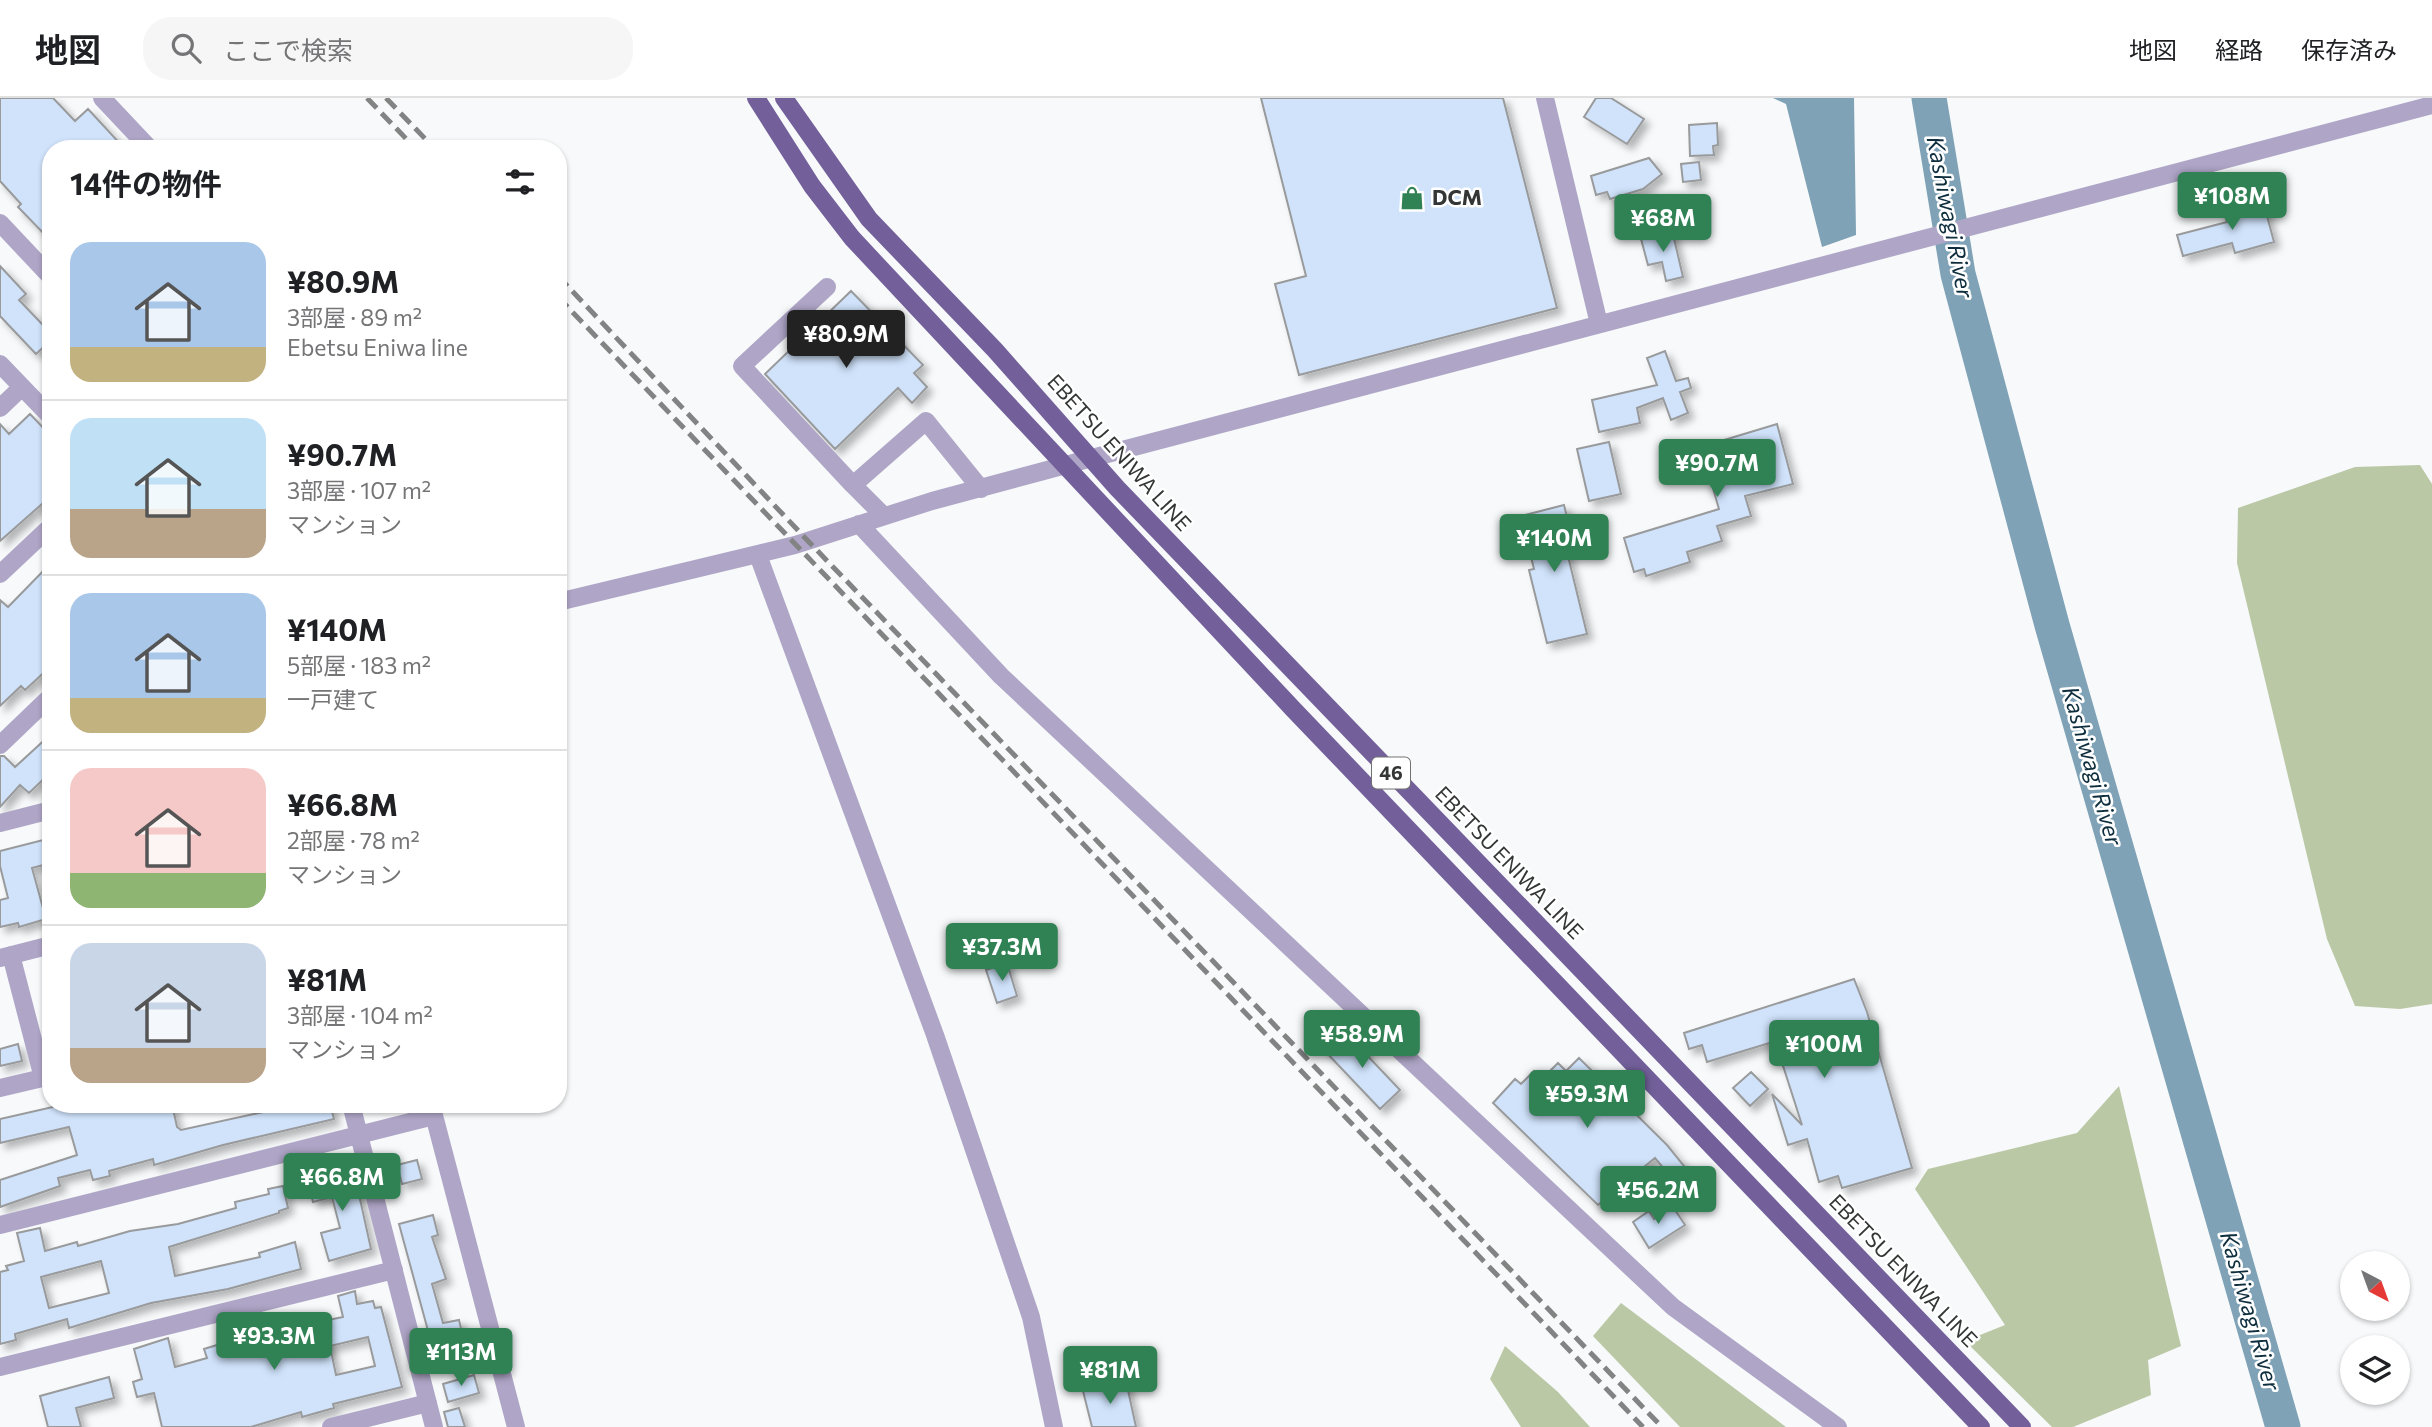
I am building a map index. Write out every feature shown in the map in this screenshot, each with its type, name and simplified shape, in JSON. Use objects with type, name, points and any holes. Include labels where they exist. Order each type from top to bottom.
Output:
[{"type":"main road","name":"46","points":[[756,98],[812,186],[852,238],[1331,748],[1981,1427]]},
{"type":"main road","name":"EBETSU ENIWA LINE","points":[[784,98],[869,219],[995,350],[1092,458],[2022,1427]]},
{"type":"street","points":[[102,98],[142,140]]},
{"type":"street","points":[[1545,98],[1599,324]]},
{"type":"street","points":[[567,600],[758,555],[1065,465],[2432,105]]},
{"type":"street","points":[[0,223],[42,267]]},
{"type":"street","points":[[827,287],[742,366],[884,516]]},
{"type":"street","points":[[0,364],[42,408]]},
{"type":"street","points":[[0,408],[22,387]]},
{"type":"street","points":[[853,485],[926,421],[981,489]]},
{"type":"street","points":[[859,524],[1000,676],[1672,1307],[1838,1427]]},
{"type":"street","points":[[0,574],[42,534]]},
{"type":"street","points":[[758,555],[935,1035],[1031,1317],[1054,1427]]},
{"type":"street","points":[[0,745],[42,705]]},
{"type":"street","points":[[0,823],[42,812]]},
{"type":"street","points":[[42,947],[5,957],[42,1063]]},
{"type":"street","points":[[0,1088],[42,1078]]},
{"type":"street","points":[[354,1113],[434,1427]]},
{"type":"street","points":[[0,1225],[360,1135],[424,1113]]},
{"type":"street","points":[[434,1113],[516,1427]]},
{"type":"street","points":[[0,1367],[394,1270]]},
{"type":"street","points":[[331,1427],[428,1403]]},
{"type":"green space","points":[[2420,465],[2432,484],[2432,1004],[2400,1009],[2355,1006],[2327,939],[2237,563],[2238,508],[2355,467]]},
{"type":"green space","points":[[2119,1086],[2181,1346],[2148,1360],[2151,1395],[2073,1427],[2052,1427],[1965,1341],[2005,1325],[1915,1189],[1928,1169],[2077,1133]]},
{"type":"green space","points":[[1621,1303],[1786,1427],[1680,1427],[1593,1336]]},
{"type":"green space","points":[[1505,1346],[1558,1392],[1590,1427],[1521,1427],[1490,1379]]},
{"type":"water","points":[[1773,98],[1854,98],[1856,235],[1822,247],[1786,104]]},
{"type":"building","points":[[0,98],[53,98],[75,121],[88,109],[117,140],[42,140],[42,232],[18,207],[21,204],[0,181]]},
{"type":"building","points":[[1261,98],[1503,98],[1557,308],[1299,375],[1275,284],[1306,276]]},
{"type":"building","points":[[1596,98],[1611,98],[1644,119],[1627,144],[1584,117]]},
{"type":"building","points":[[1717,123],[1718,145],[1713,146],[1714,155],[1690,156],[1689,125]]},
{"type":"building","points":[[1649,158],[1662,174],[1643,189],[1610,199],[1607,192],[1596,195],[1591,176]]},
{"type":"building","points":[[1699,162],[1701,180],[1683,182],[1681,164]]},
{"type":"building","points":[[2263,201],[2274,242],[2235,253],[2232,243],[2183,256],[2177,235],[2227,222],[2224,212]]},
{"type":"building","points":[[1672,230],[1683,277],[1666,281],[1662,262],[1648,265],[1641,239]]},
{"type":"building","points":[[0,266],[26,294],[19,300],[42,324],[42,348],[36,354],[0,316]]},
{"type":"building","points":[[851,291],[923,365],[914,373],[927,387],[912,403],[898,388],[835,449],[765,374]]},
{"type":"building","points":[[1665,351],[1676,381],[1688,378],[1691,388],[1680,392],[1688,413],[1671,420],[1663,398],[1637,408],[1640,423],[1599,432],[1592,400],[1657,385],[1647,358]]},
{"type":"building","points":[[30,414],[42,427],[42,504],[0,541],[0,424],[9,434]]},
{"type":"building","points":[[1777,424],[1793,484],[1745,496],[1751,516],[1717,526],[1722,541],[1687,552],[1690,562],[1646,576],[1644,569],[1634,572],[1624,538],[1719,509],[1701,447]]},
{"type":"building","points":[[1609,442],[1621,494],[1589,501],[1577,449]]},
{"type":"building","points":[[1564,505],[1574,546],[1566,548],[1587,634],[1547,643],[1529,570],[1534,569],[1521,516]]},
{"type":"building","points":[[42,572],[42,674],[25,690],[21,686],[0,706],[0,600],[8,607]]},
{"type":"building","points":[[42,742],[42,781],[29,793],[20,785],[0,807],[0,756],[4,756],[15,767]]},
{"type":"building","points":[[42,840],[42,865],[32,868],[42,904],[42,920],[19,927],[18,923],[0,927],[0,900],[8,898],[0,866],[0,851]]},
{"type":"building","points":[[1007,963],[1017,996],[997,1003],[986,970]]},
{"type":"building","points":[[1854,979],[1867,1012],[1912,1168],[1842,1188],[1838,1176],[1819,1182],[1807,1139],[1788,1145],[1772,1094],[1802,1125],[1777,1047],[1786,1038],[1707,1062],[1702,1045],[1689,1049],[1684,1033]]},
{"type":"building","points":[[1343,1030],[1400,1090],[1380,1109],[1323,1049]]},
{"type":"building","points":[[18,1044],[22,1061],[0,1066],[0,1049]]},
{"type":"building","points":[[1579,1058],[1667,1145],[1697,1182],[1684,1193],[1655,1158],[1598,1205],[1493,1103],[1515,1079],[1521,1084],[1534,1071],[1542,1079],[1558,1063],[1566,1071]]},
{"type":"building","points":[[1751,1072],[1768,1089],[1750,1106],[1733,1088]]},
{"type":"building","points":[[42,1109],[42,1113],[174,1113],[177,1127],[181,1130],[259,1113],[332,1113],[334,1119],[223,1145],[154,1165],[153,1159],[109,1171],[110,1176],[93,1180],[90,1170],[58,1178],[60,1186],[0,1207],[0,1180],[77,1155],[69,1127],[0,1143],[0,1119]]},
{"type":"building","points":[[417,1160],[422,1179],[402,1184],[397,1165]]},
{"type":"building","points":[[334,1169],[335,1176],[354,1172],[371,1249],[329,1261],[321,1233],[340,1228],[332,1197],[313,1202],[306,1175]]},
{"type":"building","points":[[283,1186],[288,1208],[169,1247],[175,1276],[260,1257],[259,1253],[295,1242],[301,1269],[228,1289],[151,1303],[69,1328],[67,1319],[15,1334],[16,1340],[0,1344],[0,1272],[8,1270],[6,1266],[24,1261],[17,1233],[40,1228],[45,1251],[77,1242],[78,1246],[130,1231],[178,1224],[236,1208],[235,1202],[269,1194],[268,1189]],"holes":[[[101,1261],[109,1293],[49,1308],[41,1277]]]},
{"type":"building","points":[[1673,1207],[1685,1225],[1649,1248],[1633,1222],[1649,1211],[1654,1219]]},
{"type":"building","points":[[433,1215],[438,1235],[432,1237],[446,1279],[432,1284],[443,1323],[459,1320],[464,1341],[433,1349],[399,1224]]},
{"type":"building","points":[[355,1291],[357,1304],[373,1301],[375,1308],[381,1307],[402,1387],[333,1404],[334,1408],[302,1417],[301,1412],[251,1427],[162,1427],[154,1393],[137,1397],[133,1382],[142,1379],[134,1349],[168,1338],[175,1367],[207,1358],[204,1349],[240,1338],[343,1317],[338,1296]],"holes":[[[368,1337],[375,1366],[336,1375],[330,1346]]]},
{"type":"building","points":[[474,1375],[479,1393],[448,1402],[443,1384]]},
{"type":"building","points":[[109,1377],[114,1398],[76,1408],[81,1427],[48,1427],[40,1396]]},
{"type":"building","points":[[1126,1381],[1136,1427],[1092,1427],[1083,1391]]},
{"type":"building","points":[[459,1408],[465,1427],[448,1427],[444,1412]]},
{"type":"waterway","name":"Kashiwagi River","points":[[1929,98],[1958,274],[2052,625],[2283,1427]]},
{"type":"railway","points":[[367,98],[407,140]]},
{"type":"railway","points":[[386,98],[426,140]]},
{"type":"railway","points":[[567,286],[808,541],[1662,1427]]},
{"type":"railway","points":[[567,306],[1643,1427]]},
{"type":"place","name":"DCM","points":[[1412,198]]}]
